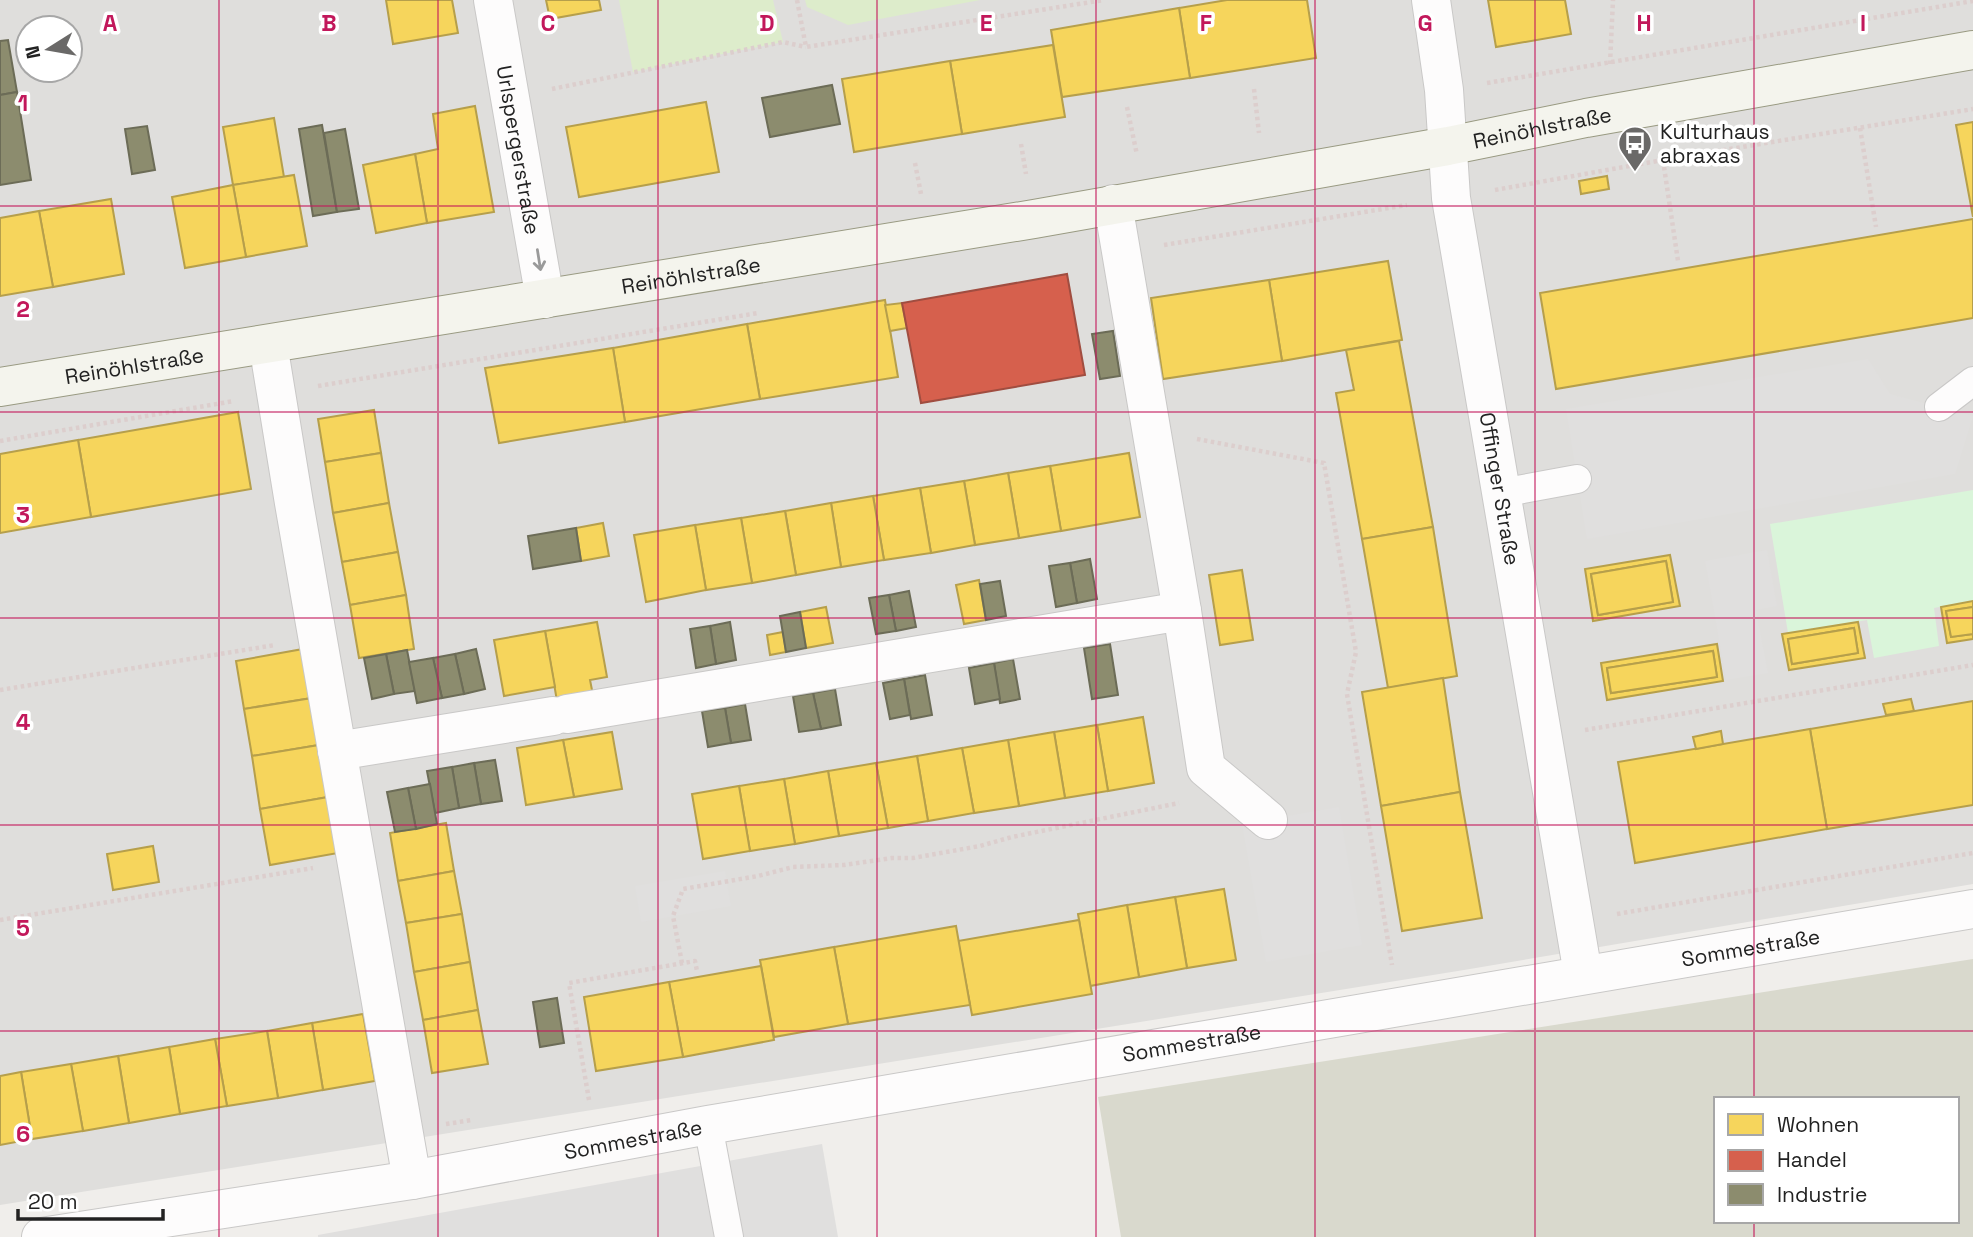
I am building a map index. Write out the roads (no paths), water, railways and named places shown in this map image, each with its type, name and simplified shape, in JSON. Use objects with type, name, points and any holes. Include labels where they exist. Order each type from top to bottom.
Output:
[{"type":"street","name":"Urlspergerstraße","points":[[494,0],[545,299]]},
{"type":"street","name":"Offinger Straße","points":[[1431,0],[1444,90],[1451,198],[1583,974]]},
{"type":"street","name":"Reinöhlstraße","points":[[0,387],[1113,204],[1973,50]]},
{"type":"street","points":[[1113,204],[1206,768],[1268,820]]},
{"type":"street","points":[[268,344],[412,1180]]},
{"type":"street","points":[[338,751],[1182,611]]},
{"type":"street","name":"Sommestraße","points":[[41,1237],[412,1180],[708,1125],[1973,909]]},
{"type":"lane","points":[[1939,407],[1973,381]]},
{"type":"lane","points":[[1500,493],[1577,479]]},
{"type":"lane","points":[[708,1125],[729,1237]]},
{"type":"place","name":"Kulturhaus abraxas","points":[[1635,173]]}]
